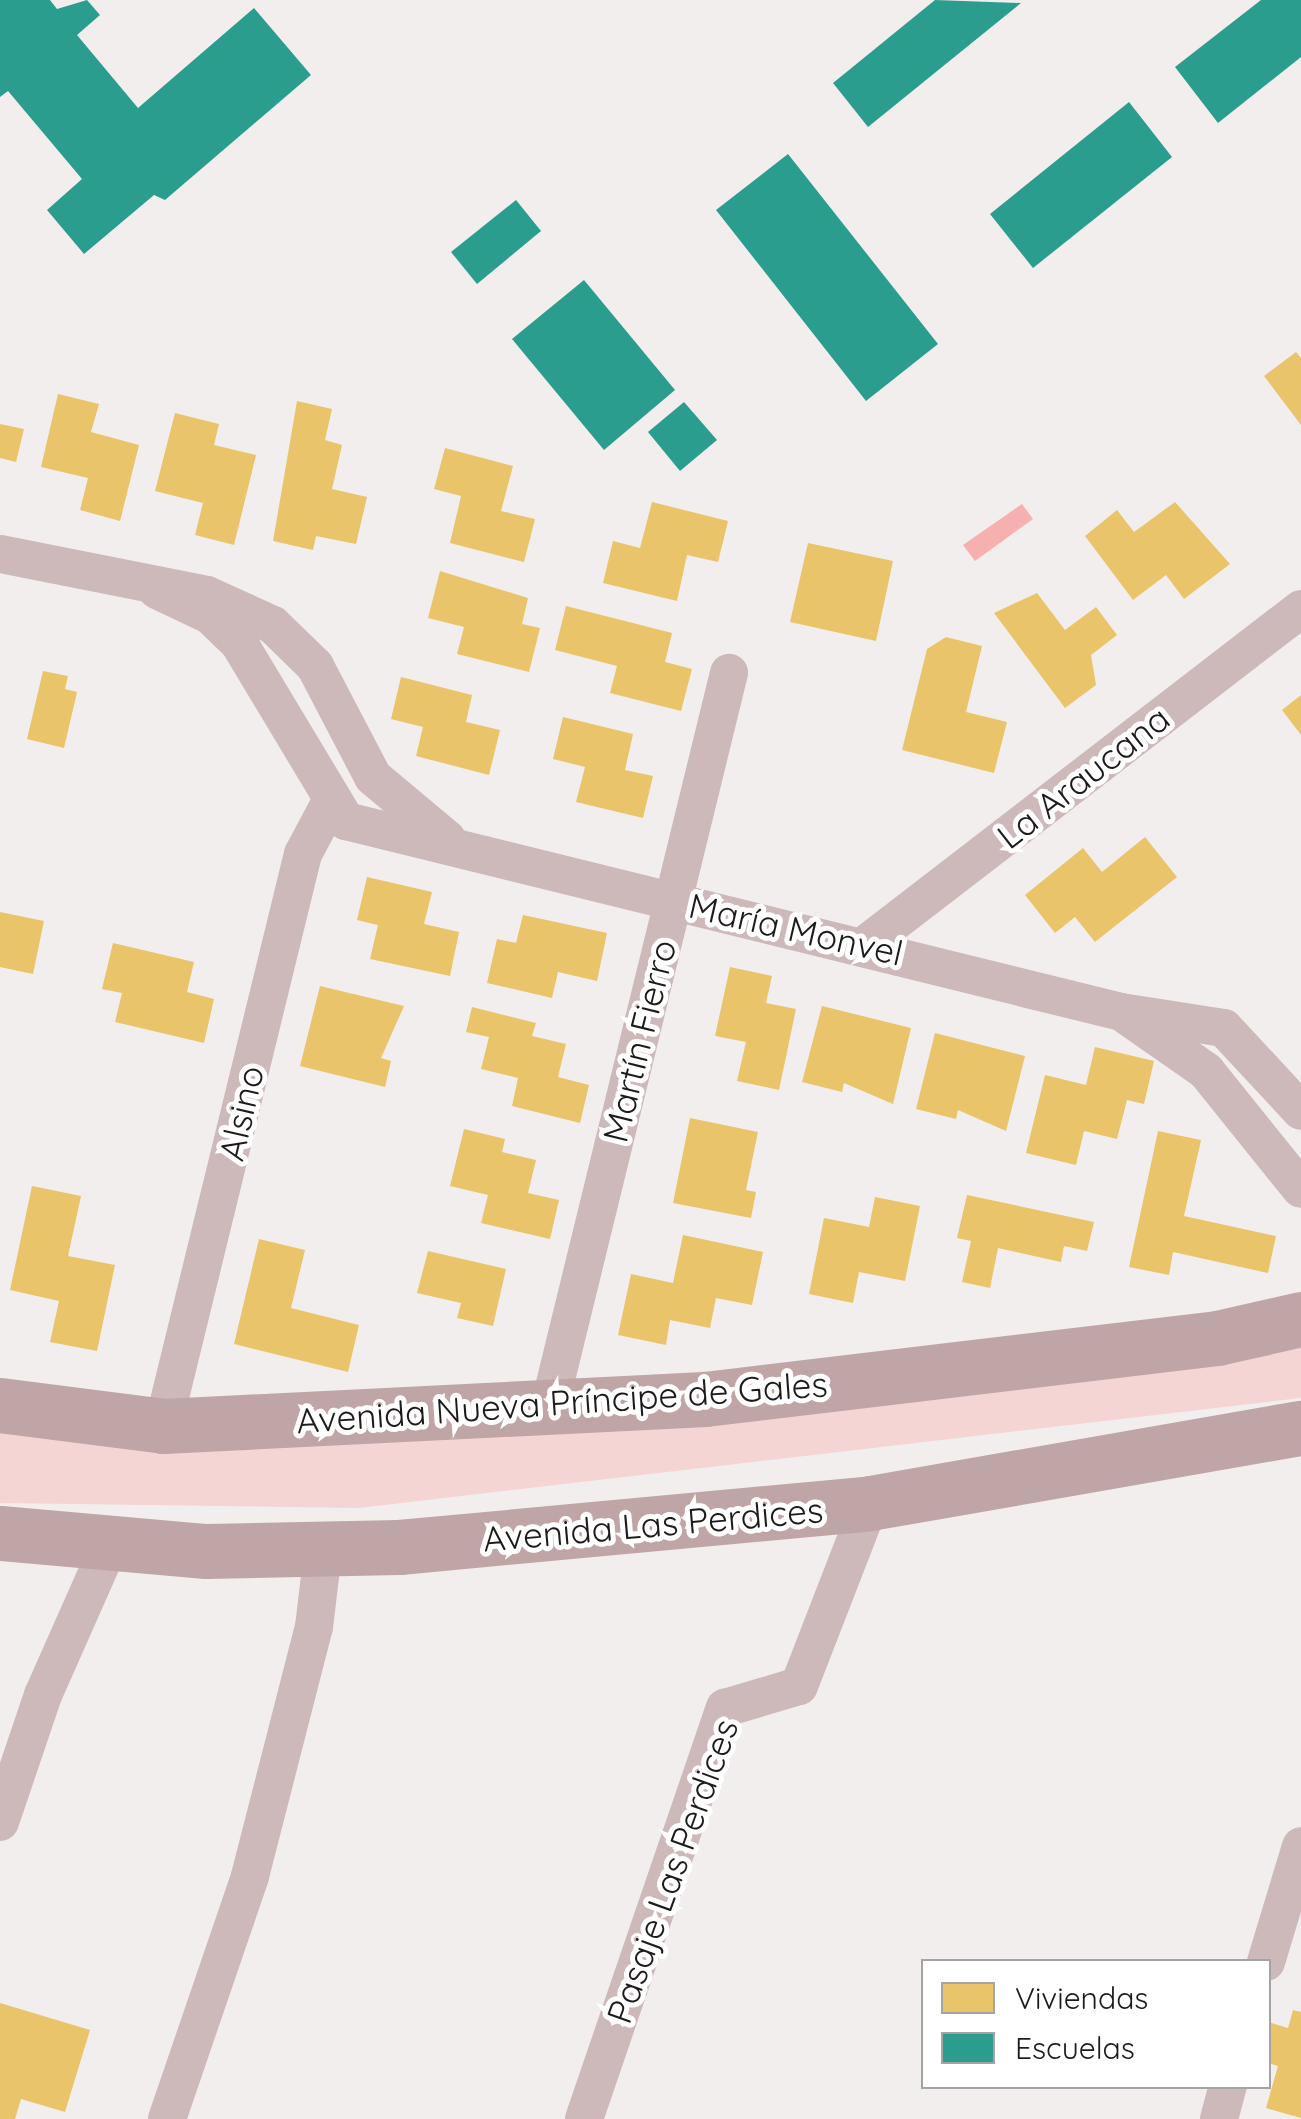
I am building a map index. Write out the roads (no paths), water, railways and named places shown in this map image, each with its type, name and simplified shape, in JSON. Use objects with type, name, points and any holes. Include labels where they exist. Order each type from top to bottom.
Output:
[{"type":"main road","name":"Avenida Nueva Príncipe de Gales","points":[[0,1405],[163,1426],[724,1397],[1217,1338],[1301,1320]]},
{"type":"main road","name":"Avenida Las Perdices","points":[[0,1532],[110,1544],[323,1552],[870,1503],[1301,1428]]},
{"type":"street","name":"María Monvel","points":[[0,554],[158,590],[207,595],[273,625],[315,666],[374,776],[405,812],[470,854]]},
{"type":"street","name":"María Monvel","points":[[158,590],[210,615],[239,643],[329,806],[366,830],[866,944],[1121,1012],[1224,1028],[1301,1111]]},
{"type":"street","name":"La Araucana","points":[[866,944],[1301,609]]},
{"type":"street","name":"Martín Fierro","points":[[550,1408],[729,673]]},
{"type":"street","name":"Alsino","points":[[163,1426],[302,854],[329,806]]},
{"type":"street","name":"María Monvel","points":[[1121,1012],[1206,1071],[1301,1189]]},
{"type":"street","name":"Pasaje Las Perdices","points":[[584,2119],[725,1708],[799,1686],[870,1503]]},
{"type":"street","points":[[0,1822],[42,1695],[110,1544]]},
{"type":"street","points":[[167,2119],[250,1876],[314,1627],[323,1552]]},
{"type":"street","points":[[1267,1959],[1301,1846]]},
{"type":"street","points":[[1218,2119],[1227,2089]]}]
